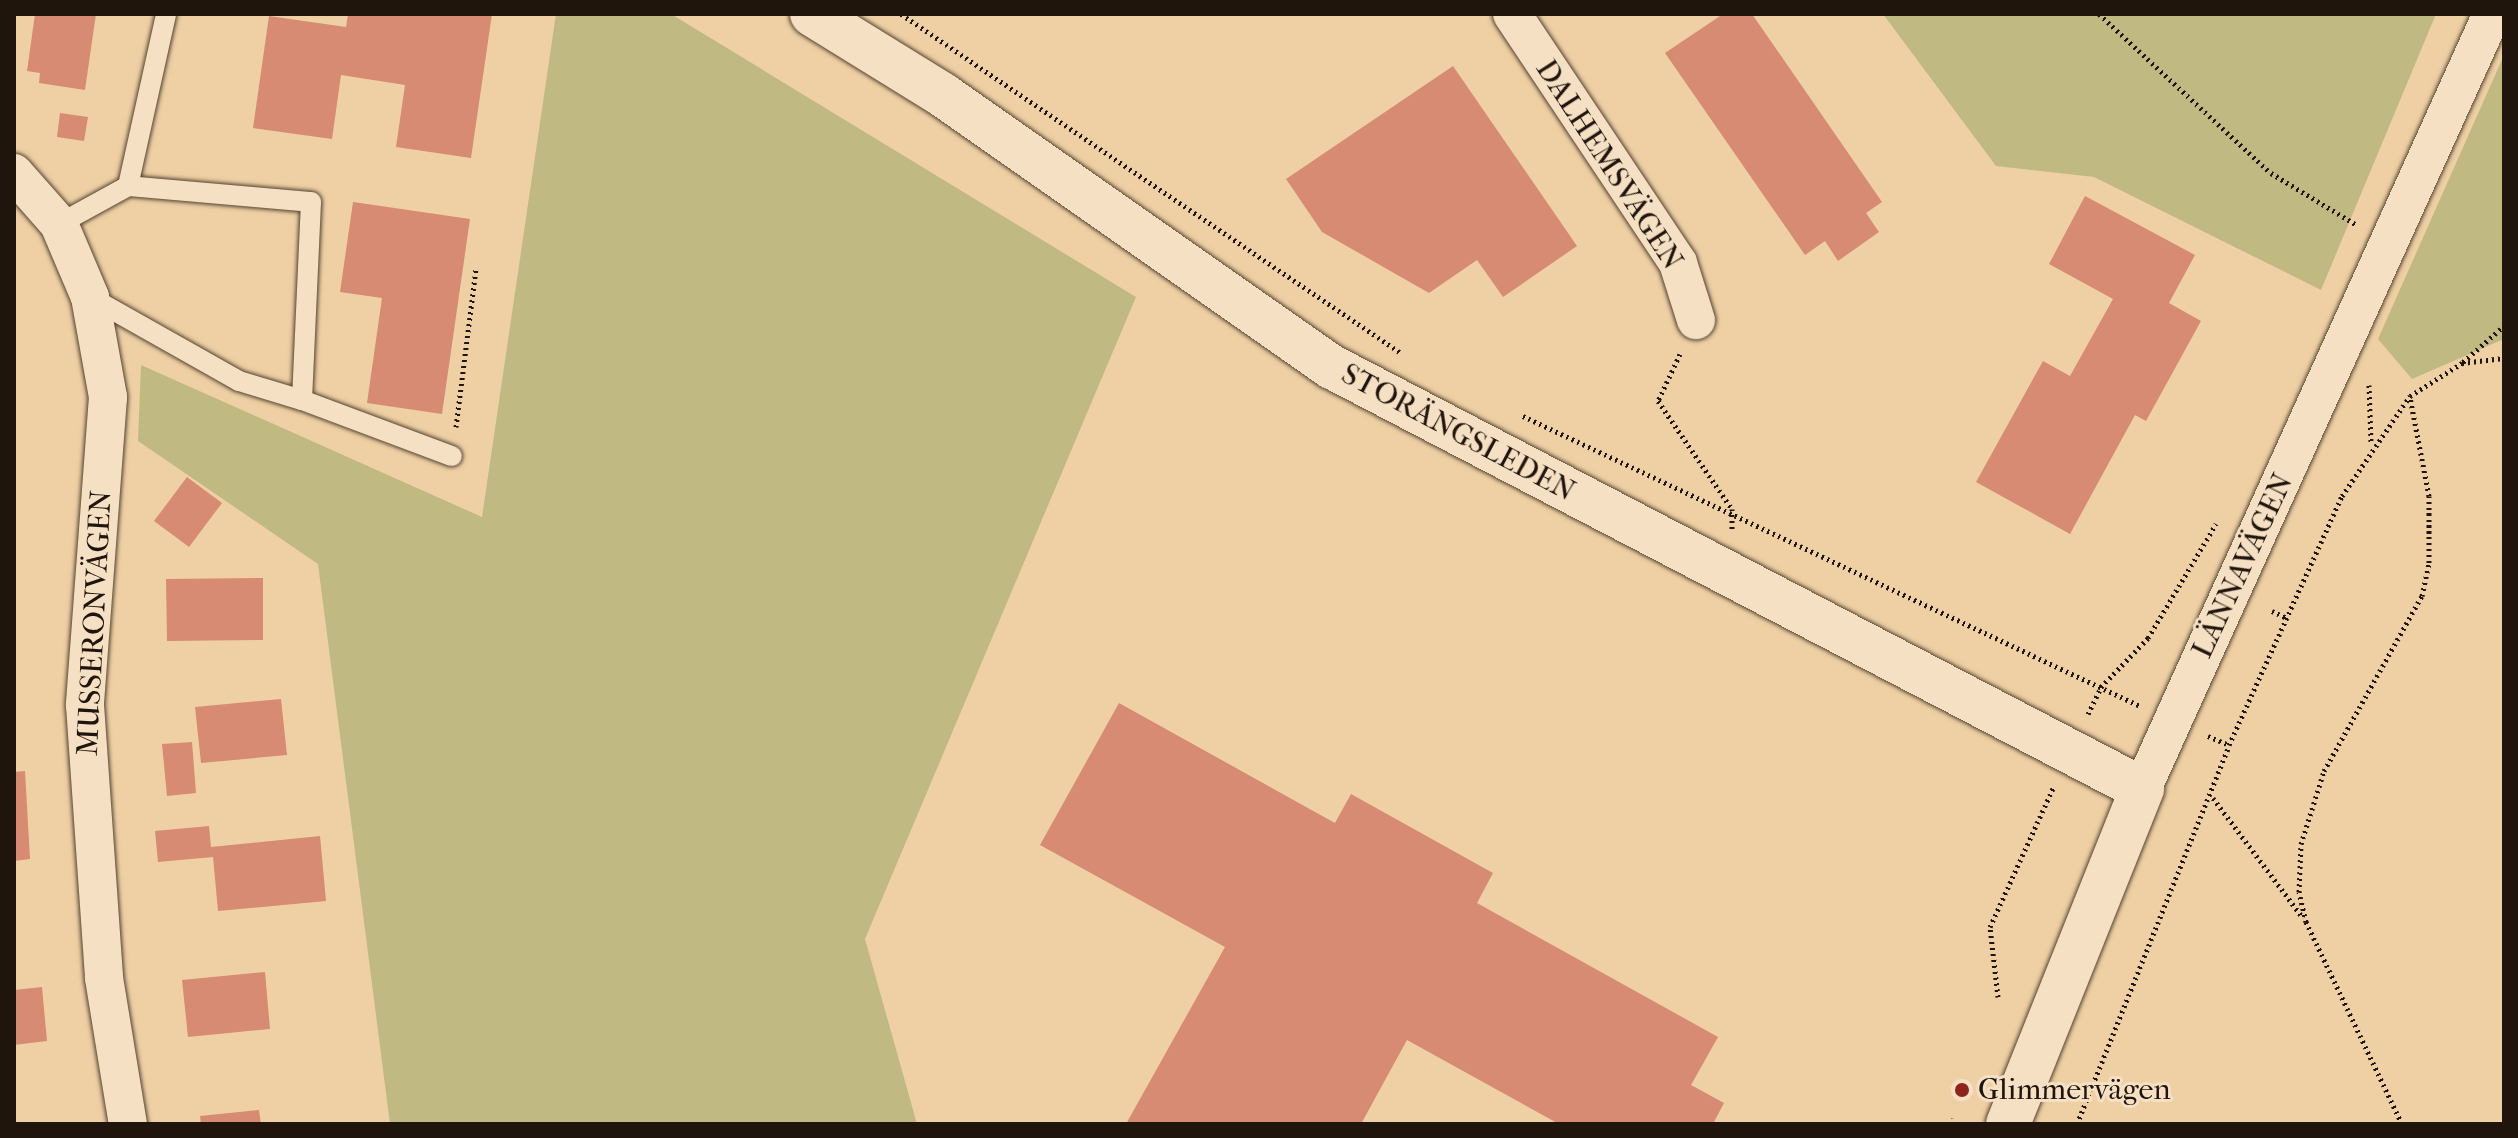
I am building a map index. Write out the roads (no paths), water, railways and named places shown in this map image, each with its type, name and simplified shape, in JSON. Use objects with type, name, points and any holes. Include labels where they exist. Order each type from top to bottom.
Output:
[{"type":"main road","name":"STORÄNGSLEDEN","points":[[812,14],[943,95],[1332,367],[2142,789]]},
{"type":"main road","name":"LÄNNAVÄGEN","points":[[2008,1124],[2142,789]]},
{"type":"street","name":"DALHEMSVÄGEN","points":[[1512,14],[1678,263],[1696,320]]},
{"type":"street","name":"LÄNNAVÄGEN","points":[[2142,789],[2492,14]]},
{"type":"street","name":"MUSSERONVÄGEN","points":[[14,173],[59,224],[90,297],[108,397],[85,705],[91,845],[128,1124]]},
{"type":"lane","points":[[128,186],[166,14]]},
{"type":"lane","points":[[59,224],[128,186],[311,202],[302,400]]},
{"type":"lane","points":[[90,297],[239,381],[302,400],[452,456]]},
{"type":"place","name":"Glimmervägen","points":[[1962,1090]]}]
